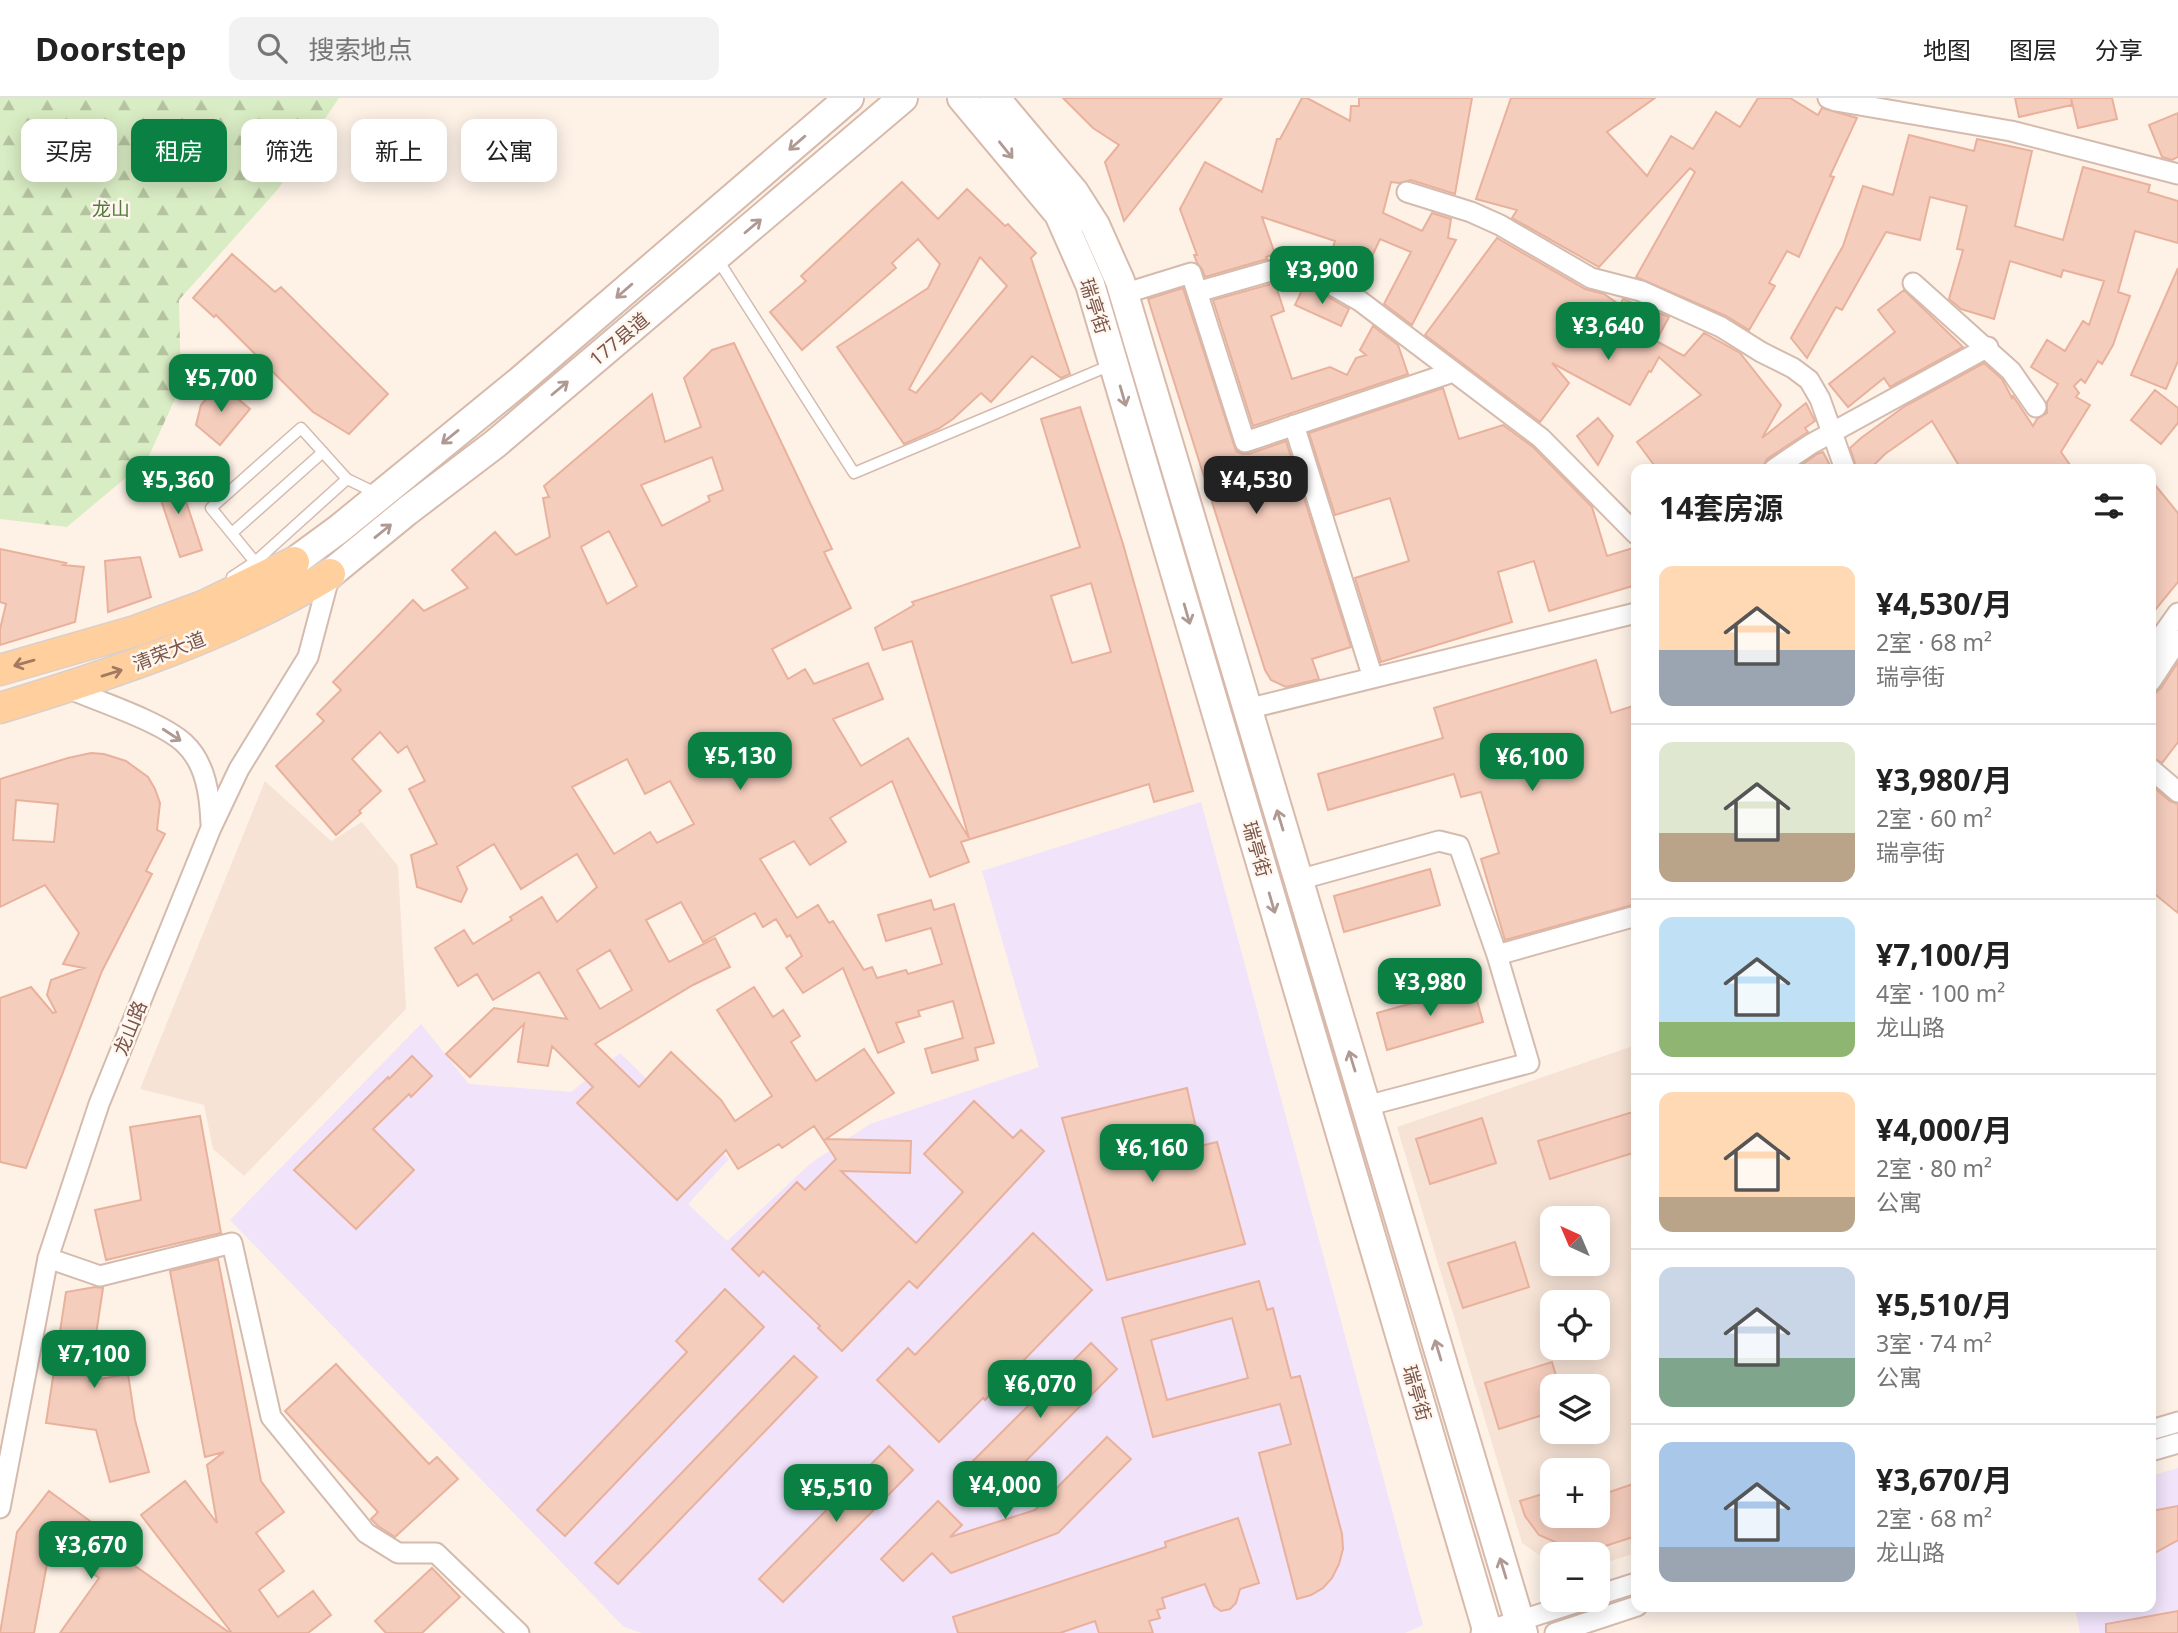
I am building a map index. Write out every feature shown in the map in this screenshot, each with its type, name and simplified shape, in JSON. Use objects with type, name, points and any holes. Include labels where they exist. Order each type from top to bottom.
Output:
[{"type":"main road","name":"177县道","points":[[294,562],[339,529],[520,381],[849,98]]},
{"type":"main road","name":"177县道","points":[[330,574],[495,444],[904,98]]},
{"type":"main road","name":"瑞亭街","points":[[962,98],[1059,214],[1090,284],[1485,1632]]},
{"type":"main road","name":"瑞亭街","points":[[995,98],[1074,192],[1095,225],[1124,294],[1521,1627]]},
{"type":"main road","name":"清荣大道","points":[[0,670],[135,631],[203,606],[294,562]]},
{"type":"main road","name":"清荣大道","points":[[0,708],[140,664],[229,628],[299,593],[330,574]]},
{"type":"street","points":[[1828,98],[1836,102],[2011,131],[2175,171]]},
{"type":"street","points":[[1407,192],[1471,212],[1500,225],[1591,278],[1641,291],[1721,327],[1760,352],[1793,368],[1809,380],[1820,399],[1843,464]]},
{"type":"street","points":[[1197,292],[1295,264],[1360,301],[1541,438],[1631,529]]},
{"type":"street","points":[[1124,294],[1191,273],[1245,442],[1453,372]]},
{"type":"street","points":[[1913,283],[2011,370],[2036,407]]},
{"type":"street","points":[[1782,464],[1833,432],[1988,347]]},
{"type":"street","points":[[1294,425],[1373,678]]},
{"type":"street","name":"龙山路","points":[[0,1508],[48,1258],[99,1104],[211,828],[239,769],[308,657],[330,574]]},
{"type":"street","points":[[2165,659],[2178,613]]},
{"type":"street","points":[[1247,709],[1631,614]]},
{"type":"street","points":[[2165,659],[2178,640]]},
{"type":"street","points":[[65,687],[165,730],[186,744],[205,780],[210,798],[211,828]]},
{"type":"street","points":[[2156,773],[2178,792]]},
{"type":"street","points":[[1298,880],[1439,841],[1459,846],[1497,955],[1529,1062],[1366,1106]]},
{"type":"street","points":[[1497,955],[1631,917]]},
{"type":"street","points":[[48,1258],[100,1276],[232,1243],[271,1417],[366,1533],[398,1553],[436,1553],[519,1633]]},
{"type":"street","points":[[2156,1429],[2178,1423]]},
{"type":"street","points":[[2156,1450],[2178,1443]]},
{"type":"street","points":[[1610,1591],[1631,1585]]},
{"type":"street","points":[[1555,1633],[1631,1608]]},
{"type":"street","points":[[1485,1632],[1521,1627],[1556,1612]]},
{"type":"lane","points":[[716,257],[854,473],[1114,364]]},
{"type":"lane","points":[[255,562],[211,508],[301,428],[348,479],[380,495]]},
{"type":"lane","points":[[232,533],[323,452]]},
{"type":"lane","points":[[203,606],[229,579],[255,562],[348,479]]},
{"type":"shaded area","points":[[265,781],[331,841],[362,822],[398,866],[406,1009],[244,1176],[213,1149],[204,1105],[140,1089]]},
{"type":"shaded area","points":[[1201,802],[1423,1625],[1405,1633],[642,1633],[624,1627],[230,1220],[421,1024],[469,1084],[571,1092],[620,1053],[729,1159],[688,1204],[727,1241],[811,1163],[870,1124],[1039,1067],[982,871]]},
{"type":"shaded area","points":[[1631,1047],[1631,1555],[1610,1561],[1610,1542],[1540,1542],[1540,1556],[1522,1543],[1397,1127]]},
{"type":"shaded area","points":[[2178,1468],[2178,1633],[2080,1633],[2076,1612],[2156,1612],[2156,1475]]},
{"type":"green space","name":"龙山","points":[[0,98],[339,98],[325,119],[241,119],[241,182],[283,182],[179,300],[181,386],[147,460],[67,527],[0,519]]},
{"type":"building","points":[[1063,98],[1222,98],[1124,221],[1105,162],[1119,145],[1093,128]]},
{"type":"building","points":[[1302,98],[1307,98],[1350,121],[1351,106],[1359,106],[1359,98],[1472,98],[1455,194],[1411,180],[1391,182],[1383,213],[1422,231],[1432,213],[1451,219],[1448,238],[1456,240],[1412,325],[1384,304],[1411,252],[1380,239],[1369,263],[1365,261],[1355,284],[1326,267],[1335,248],[1335,241],[1262,217],[1275,254],[1266,257],[1267,259],[1205,277],[1197,263],[1194,255],[1197,255],[1180,209],[1205,162],[1262,192],[1277,139],[1280,139]]},
{"type":"building","points":[[1511,98],[1655,98],[1607,132],[1647,176],[1671,136],[1693,149],[1716,112],[1740,127],[1758,98],[1790,98],[1818,115],[1822,108],[1857,118],[1830,176],[1834,177],[1799,257],[1787,251],[1769,283],[1775,286],[1749,330],[1726,316],[1636,277],[1695,172],[1690,168],[1599,267],[1512,218],[1517,210],[1476,199]]},
{"type":"building","points":[[2015,98],[2071,98],[2072,105],[2019,117]]},
{"type":"building","points":[[2071,98],[2112,98],[2117,119],[2078,128]]},
{"type":"building","points":[[2178,113],[2178,157],[2172,160],[2162,157],[2149,125]]},
{"type":"building","points":[[1909,135],[1974,151],[1977,139],[2032,151],[2015,226],[2063,240],[2083,167],[2150,185],[2148,192],[2178,201],[2178,243],[2135,231],[2118,292],[2130,296],[2113,345],[2102,364],[2098,361],[2085,383],[2081,379],[2074,386],[2079,393],[2076,397],[2090,405],[2061,452],[2069,464],[1958,464],[1932,421],[1875,464],[1855,464],[1850,448],[1861,438],[1905,406],[1984,363],[2002,379],[2012,398],[2013,396],[2033,426],[2037,419],[2047,413],[2047,402],[2058,384],[2031,367],[2047,340],[2065,351],[2083,321],[2089,325],[2104,281],[2063,270],[2061,277],[2010,261],[1994,319],[1961,309],[1949,299],[1963,250],[1957,249],[1967,206],[1930,197],[1920,240],[1886,232],[1842,310],[1836,307],[1807,358],[1791,338],[1843,246],[1863,186],[1893,195]]},
{"type":"building","points":[[902,182],[938,219],[967,189],[1005,226],[1008,224],[1036,253],[1031,258],[1070,374],[1061,378],[1032,356],[991,402],[981,393],[938,429],[904,444],[837,347],[928,288],[940,264],[918,239],[892,263],[896,268],[802,350],[770,312],[806,281],[801,276]],"holes":[[[980,257],[1007,286],[916,393],[909,389]]]},
{"type":"building","points":[[1497,238],[1585,289],[1604,294],[1620,305],[1623,299],[1669,317],[1656,341],[1684,356],[1704,333],[1740,353],[1781,405],[1762,438],[1806,403],[1815,421],[1805,428],[1808,432],[1767,459],[1764,464],[1653,464],[1637,442],[1701,395],[1659,357],[1630,405],[1552,363],[1569,383],[1540,422],[1425,335]]},
{"type":"building","points":[[232,254],[275,292],[281,287],[388,394],[349,434],[313,412],[216,315],[214,317],[193,298]]},
{"type":"building","points":[[2178,268],[2178,361],[2166,389],[2131,375]]},
{"type":"building","points":[[1275,283],[1284,311],[1271,316],[1292,379],[1330,367],[1347,375],[1356,358],[1366,355],[1360,350],[1373,326],[1398,345],[1408,374],[1253,426],[1213,300]]},
{"type":"building","points":[[1305,284],[1349,309],[1341,326],[1295,305]]},
{"type":"building","points":[[1183,288],[1236,451],[1249,454],[1286,441],[1351,647],[1312,659],[1319,679],[1286,687],[1271,680],[1265,670],[1148,299]]},
{"type":"building","points":[[1904,290],[1963,347],[1890,387],[1884,378],[1848,407],[1829,384],[1895,332],[1878,310]]},
{"type":"building","points":[[734,343],[832,549],[824,552],[851,608],[772,649],[788,679],[805,669],[814,684],[868,663],[883,699],[833,719],[861,766],[908,738],[969,838],[912,641],[883,650],[875,628],[914,605],[912,602],[1080,547],[1041,419],[1080,407],[1123,544],[1193,791],[1154,802],[1149,784],[961,842],[969,862],[930,877],[892,781],[830,818],[846,842],[810,865],[794,841],[760,859],[797,918],[818,905],[829,923],[833,921],[864,970],[872,967],[877,978],[906,970],[908,974],[942,964],[931,928],[886,941],[878,915],[931,900],[934,910],[954,904],[994,1043],[975,1048],[978,1060],[932,1073],[925,1049],[963,1038],[953,1001],[918,1011],[920,1016],[896,1023],[904,1042],[878,1053],[843,968],[803,993],[786,968],[802,956],[790,935],[787,937],[776,919],[763,927],[755,913],[703,942],[681,902],[646,920],[669,962],[715,938],[730,967],[693,985],[595,1044],[639,1087],[671,1052],[721,1100],[735,1121],[772,1096],[717,1010],[754,987],[773,1017],[783,1010],[800,1036],[791,1042],[816,1081],[864,1049],[894,1093],[826,1139],[911,1141],[910,1173],[841,1171],[916,1243],[963,1192],[924,1154],[974,1101],[1013,1138],[1021,1130],[1044,1151],[917,1288],[909,1281],[842,1351],[763,1271],[759,1276],[732,1249],[797,1182],[805,1190],[836,1159],[814,1126],[782,1148],[779,1144],[738,1169],[726,1150],[677,1200],[577,1103],[593,1087],[552,1046],[548,1066],[518,1062],[524,1024],[470,1077],[446,1054],[494,1008],[567,1019],[539,972],[493,1000],[477,974],[458,986],[435,948],[464,930],[473,944],[512,920],[510,917],[542,897],[557,922],[597,887],[577,854],[521,889],[494,844],[457,867],[467,889],[461,902],[417,887],[411,855],[437,844],[409,789],[425,781],[407,746],[398,753],[380,732],[352,759],[381,791],[336,835],[276,766],[324,721],[317,714],[341,690],[333,682],[413,600],[424,611],[468,588],[452,570],[495,532],[516,555],[550,537],[543,498],[549,497],[544,486],[652,394],[665,442],[701,427],[684,378],[712,350]],"holes":[[[712,457],[723,490],[708,496],[710,501],[662,526],[641,485]],[[609,531],[637,586],[607,604],[581,547]],[[1091,583],[1111,652],[1072,663],[1051,596]],[[627,759],[645,794],[670,781],[694,824],[657,843],[650,832],[614,854],[572,787]],[[610,950],[632,990],[600,1009],[577,970]]]},
{"type":"building","points":[[219,383],[250,409],[220,445],[196,425],[201,405]]},
{"type":"building","points":[[1443,388],[1459,439],[1503,425],[1533,447],[1592,507],[1607,556],[1631,549],[1631,586],[1549,611],[1534,561],[1498,572],[1512,622],[1381,662],[1355,578],[1409,561],[1390,498],[1335,515],[1309,433]]},
{"type":"building","points":[[2155,390],[2178,408],[2178,423],[2161,444],[2131,420]]},
{"type":"building","points":[[1598,418],[1613,436],[1598,465],[1577,436]]},
{"type":"building","points":[[1823,452],[1829,464],[1803,464]]},
{"type":"building","points":[[177,474],[202,550],[180,557],[155,482]]},
{"type":"building","points":[[2156,486],[2178,513],[2178,582],[2156,609]]},
{"type":"building","points":[[0,549],[66,563],[63,565],[84,567],[75,622],[0,645],[0,629],[6,604],[0,602]]},
{"type":"building","points":[[140,557],[151,597],[108,612],[105,561]]},
{"type":"building","points":[[1596,660],[1611,713],[1631,707],[1631,905],[1505,940],[1481,859],[1499,853],[1481,792],[1461,797],[1454,774],[1328,810],[1318,774],[1443,738],[1434,708]]},
{"type":"building","points":[[2178,662],[2178,742],[2162,763],[2156,760],[2156,692]]},
{"type":"building","points":[[91,753],[104,754],[126,761],[148,777],[160,803],[157,830],[165,834],[146,871],[152,874],[102,971],[26,1168],[0,1162],[0,998],[31,987],[53,1013],[56,1012],[47,995],[51,980],[84,968],[63,964],[79,933],[45,885],[0,907],[0,779]],"holes":[[[16,800],[58,804],[54,842],[13,840]]]},
{"type":"building","points":[[2156,789],[2178,804],[2178,913],[2156,895]]},
{"type":"building","points":[[1430,869],[1440,905],[1344,932],[1334,896]]},
{"type":"building","points":[[1473,986],[1483,1022],[1387,1050],[1377,1013]]},
{"type":"building","points":[[412,1056],[432,1076],[373,1129],[414,1170],[356,1229],[294,1170]]},
{"type":"building","points":[[1187,1088],[1200,1146],[1217,1142],[1245,1244],[1107,1280],[1062,1118]]},
{"type":"building","points":[[1631,1113],[1631,1154],[1550,1179],[1538,1141]]},
{"type":"building","points":[[200,1116],[221,1233],[106,1260],[95,1210],[141,1200],[130,1127]]},
{"type":"building","points":[[1482,1118],[1496,1163],[1430,1184],[1416,1139]]},
{"type":"building","points":[[1033,1233],[1092,1290],[985,1400],[983,1398],[939,1442],[877,1380],[908,1348],[915,1355]]},
{"type":"building","points":[[1515,1242],[1529,1287],[1463,1308],[1448,1263]]},
{"type":"building","points":[[218,1259],[261,1481],[284,1512],[256,1533],[284,1571],[259,1590],[278,1617],[313,1591],[331,1615],[308,1633],[232,1633],[141,1515],[185,1481],[217,1523],[207,1465],[224,1452],[205,1457],[170,1271]]},
{"type":"building","points":[[1259,1281],[1267,1310],[1273,1308],[1291,1378],[1300,1376],[1342,1534],[1343,1549],[1339,1564],[1323,1588],[1297,1599],[1259,1453],[1291,1444],[1280,1404],[1153,1437],[1122,1318]],"holes":[[[1232,1318],[1248,1378],[1167,1400],[1151,1340]]]},
{"type":"building","points":[[103,1288],[89,1381],[128,1374],[135,1420],[149,1472],[110,1482],[96,1430],[46,1423],[66,1292]]},
{"type":"building","points":[[725,1289],[764,1327],[565,1536],[537,1510],[687,1352],[676,1341]]},
{"type":"building","points":[[1091,1343],[1117,1369],[990,1497],[963,1471]]},
{"type":"building","points":[[794,1356],[817,1377],[618,1584],[595,1563]]},
{"type":"building","points":[[1552,1362],[1556,1374],[1540,1374],[1540,1416],[1499,1429],[1485,1383]]},
{"type":"building","points":[[336,1364],[429,1464],[437,1457],[458,1479],[395,1537],[371,1519],[378,1512],[285,1411]]},
{"type":"building","points":[[1107,1437],[1131,1459],[1058,1533],[951,1573],[932,1553],[903,1581],[881,1559],[938,1501],[962,1525],[950,1537],[1035,1510]]},
{"type":"building","points":[[889,1446],[913,1470],[783,1602],[759,1579]]},
{"type":"building","points":[[1631,1485],[1631,1538],[1610,1544],[1610,1542],[1555,1542],[1539,1535],[1525,1516],[1520,1501],[1540,1495],[1540,1528],[1610,1528],[1610,1492]]},
{"type":"building","points":[[49,1491],[120,1543],[114,1551],[230,1633],[60,1633],[99,1578],[51,1543],[34,1633],[0,1633],[17,1532]]},
{"type":"building","points":[[2178,1506],[2178,1540],[2156,1552],[2156,1510]]},
{"type":"building","points":[[1238,1518],[1259,1583],[1240,1589],[1236,1603],[1230,1609],[1221,1611],[1214,1606],[1205,1584],[1162,1598],[1165,1608],[1157,1610],[1160,1618],[1149,1621],[1153,1633],[1099,1633],[1095,1621],[1060,1633],[958,1633],[953,1617],[1166,1547],[1165,1542]]},
{"type":"building","points":[[432,1568],[460,1597],[422,1633],[386,1633],[375,1621]]},
{"type":"building","points":[[2178,1611],[2178,1633],[2106,1633],[2106,1624]]}]
